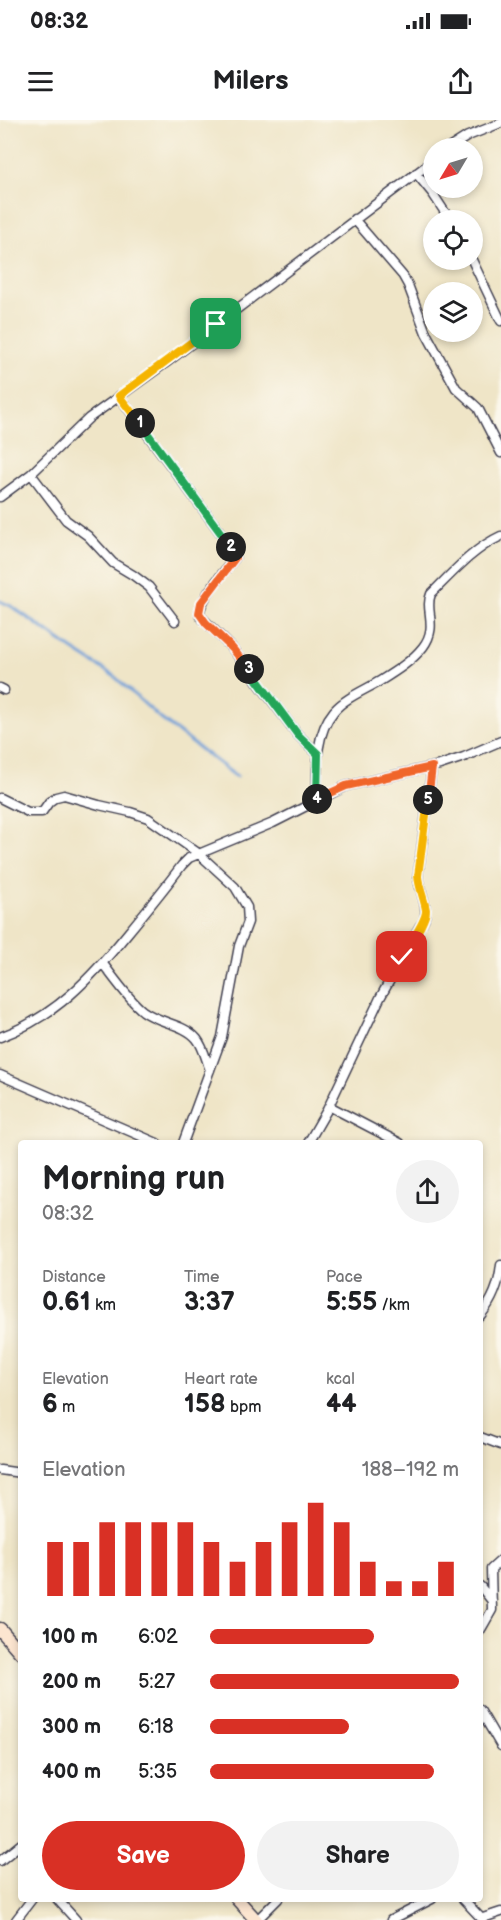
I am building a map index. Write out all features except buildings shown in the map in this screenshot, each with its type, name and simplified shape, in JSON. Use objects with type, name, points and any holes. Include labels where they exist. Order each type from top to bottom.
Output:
[{"type":"main road","points":[[0,1629],[18,1650]]},
{"type":"main road","points":[[240,1902],[257,1920]]},
{"type":"street","points":[[464,138],[501,123]]},
{"type":"street","points":[[0,497],[31,474],[89,418],[423,168]]},
{"type":"street","points":[[416,173],[443,210]]},
{"type":"street","points":[[354,219],[408,285],[426,333],[456,388],[478,408],[501,453]]},
{"type":"street","points":[[477,270],[501,321]]},
{"type":"street","points":[[119,396],[234,551],[235,558],[201,603],[200,616],[232,648],[298,735],[318,754]]},
{"type":"street","points":[[31,474],[66,520],[88,537],[112,563],[134,574],[149,587],[175,621]]},
{"type":"street","points":[[317,800],[318,754],[324,728],[334,711],[408,662],[424,645],[432,631],[429,599],[431,594],[460,564],[501,536]]},
{"type":"street","points":[[0,1037],[28,1026],[82,986],[103,964],[182,865],[198,853],[273,823],[346,786],[432,767],[464,757],[501,741]]},
{"type":"street","points":[[310,1140],[329,1106],[380,998],[424,921],[426,912],[418,876],[432,767]]},
{"type":"street","points":[[0,798],[28,812],[42,812],[56,797],[64,795],[148,818],[198,853],[235,887],[247,907],[248,922],[239,946],[222,1037],[184,1140]]},
{"type":"street","points":[[103,964],[144,1012],[186,1030],[196,1038],[210,1071]]},
{"type":"street","points":[[0,1075],[150,1140]]},
{"type":"street","points":[[329,1106],[394,1140]]},
{"type":"street","points":[[483,1312],[497,1289],[501,1265]]},
{"type":"street","points":[[483,1438],[501,1445]]},
{"type":"street","points":[[0,1470],[18,1473]]},
{"type":"street","points":[[483,1626],[492,1610],[491,1569],[501,1560]]},
{"type":"street","points":[[483,1590],[492,1601]]},
{"type":"street","points":[[483,1715],[501,1746]]},
{"type":"street","points":[[0,1861],[18,1846]]},
{"type":"street","points":[[16,1920],[30,1902]]},
{"type":"street","points":[[60,1902],[76,1920]]},
{"type":"street","points":[[257,1920],[275,1902]]},
{"type":"street","points":[[391,1920],[426,1902]]},
{"type":"street","points":[[466,1902],[483,1918],[501,1912]]},
{"type":"waterway","points":[[0,601],[11,606],[114,676],[161,719],[237,777]]},
{"type":"route","points":[[216,324],[119,396],[234,551],[235,558],[201,603],[199,613],[232,648],[298,735],[318,754],[317,800],[346,786],[432,767],[418,876],[426,912],[424,921],[402,957]]}]
